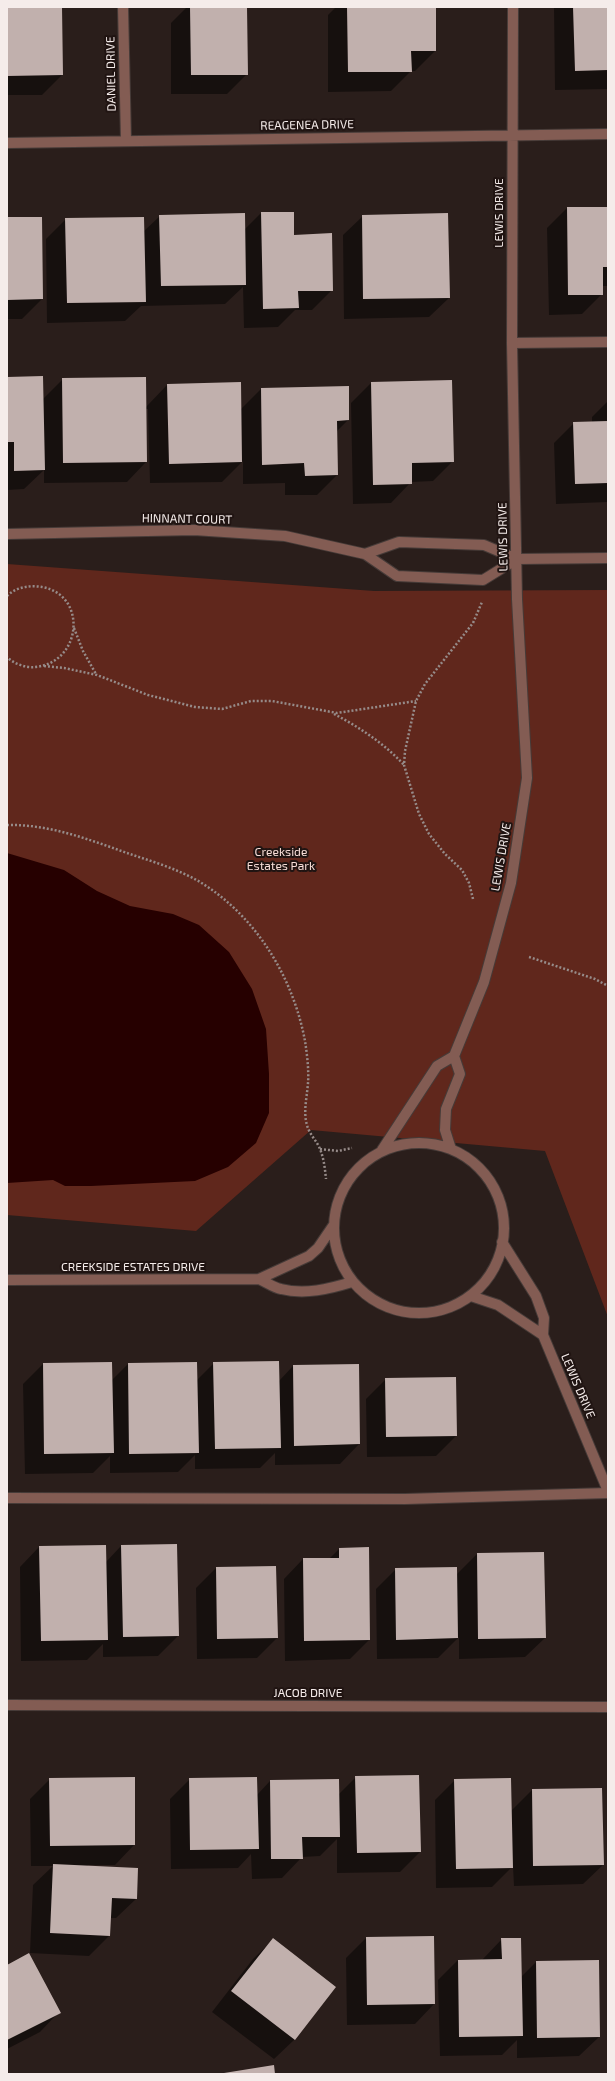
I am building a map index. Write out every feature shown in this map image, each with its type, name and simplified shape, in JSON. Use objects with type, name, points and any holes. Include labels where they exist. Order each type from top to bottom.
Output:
[{"type":"street","name":"DANIEL DRIVE","points":[[123,7],[126,141]]},
{"type":"street","name":"LEWIS DRIVE","points":[[454,1056],[484,982],[511,883],[527,778],[517,599],[512,343],[513,7]]},
{"type":"street","name":"REAGENEA DRIVE","points":[[7,143],[608,134]]},
{"type":"street","points":[[512,343],[608,342]]},
{"type":"street","name":"HINNANT COURT","points":[[7,534],[194,530],[285,536],[364,554],[397,576],[483,580],[517,559]]},
{"type":"street","points":[[364,554],[400,542],[484,545],[517,559],[608,558]]},
{"type":"street","points":[[382,1150],[418,1145],[451,1149],[474,1162],[491,1181],[505,1221],[499,1260],[491,1274],[471,1296],[432,1312],[408,1313],[379,1304],[352,1282],[337,1255],[333,1226],[340,1191],[358,1167],[382,1150],[438,1066],[454,1056],[460,1074],[446,1110],[445,1130],[451,1149]]},
{"type":"street","name":"CREEKSIDE ESTATES DRIVE","points":[[259,1279],[308,1256],[318,1248],[333,1226]]},
{"type":"street","name":"LEWIS DRIVE","points":[[502,1242],[536,1296],[544,1318],[543,1335],[608,1492]]},
{"type":"street","name":"CREEKSIDE ESTATES DRIVE","points":[[7,1280],[259,1279],[281,1289],[298,1290],[322,1290],[352,1282]]},
{"type":"street","points":[[471,1296],[498,1305],[543,1335]]},
{"type":"street","points":[[7,1498],[405,1499],[608,1492]]},
{"type":"street","name":"JACOB DRIVE","points":[[7,1705],[608,1707]]},
{"type":"path","points":[[7,596],[22,588],[35,586],[47,588],[58,594],[67,604],[73,616],[74,628],[72,641],[65,652],[56,661],[44,666],[32,668],[20,665],[7,657]]},
{"type":"path","points":[[474,899],[469,883],[462,870],[445,854],[429,834],[419,814],[404,765],[405,751],[416,701],[425,684],[473,623],[482,602]]},
{"type":"path","points":[[74,628],[83,651],[97,675]]},
{"type":"path","points":[[44,666],[64,668],[97,675],[148,695],[195,707],[222,709],[251,701],[272,701],[332,712],[356,711],[416,701]]},
{"type":"path","points":[[332,712],[363,730],[394,754],[404,765]]},
{"type":"path","points":[[7,825],[42,827],[96,842],[151,861],[199,882],[232,906],[256,932],[277,964],[296,1006],[305,1042],[308,1082],[306,1108],[307,1126],[320,1149],[326,1179]]},
{"type":"path","points":[[529,957],[595,979],[608,986]]},
{"type":"path","points":[[320,1149],[338,1151],[352,1148]]},
{"type":"green space","name":"Creekside Estates Park","points":[[7,564],[374,591],[608,590],[608,1317],[545,1151],[311,1130],[196,1231],[7,1215]]},
{"type":"shaded area","points":[[7,853],[64,870],[97,891],[130,906],[173,914],[199,925],[229,952],[252,989],[266,1029],[269,1074],[269,1113],[256,1143],[228,1167],[195,1181],[91,1186],[65,1186],[53,1180],[7,1183]]},
{"type":"building","points":[[7,7],[62,7],[63,75],[7,76]]},
{"type":"building","points":[[190,7],[247,7],[248,75],[191,75]]},
{"type":"building","points":[[347,7],[436,7],[436,51],[411,51],[412,72],[348,72]]},
{"type":"building","points":[[573,7],[608,7],[608,70],[575,71]]},
{"type":"building","points":[[567,207],[608,207],[608,267],[603,267],[603,295],[568,295]]},
{"type":"building","points":[[261,212],[294,212],[294,235],[332,233],[333,291],[298,291],[299,308],[263,309]]},
{"type":"building","points":[[245,213],[246,285],[161,286],[159,215]]},
{"type":"building","points":[[448,213],[450,298],[363,299],[362,215]]},
{"type":"building","points":[[7,217],[42,217],[43,299],[7,300]]},
{"type":"building","points":[[144,217],[146,302],[67,303],[65,218]]},
{"type":"building","points":[[43,376],[45,470],[14,471],[14,442],[7,442],[7,377]]},
{"type":"building","points":[[146,377],[147,462],[63,463],[62,378]]},
{"type":"building","points":[[452,380],[454,462],[412,463],[412,484],[373,485],[371,382]]},
{"type":"building","points":[[241,382],[242,462],[169,464],[167,384]]},
{"type":"building","points":[[349,386],[349,420],[337,421],[338,475],[305,476],[304,463],[262,465],[261,388]]},
{"type":"building","points":[[608,421],[608,483],[575,484],[573,422]]},
{"type":"building","points":[[279,1361],[281,1448],[215,1449],[213,1362]]},
{"type":"building","points":[[112,1362],[114,1453],[44,1454],[43,1363]]},
{"type":"building","points":[[197,1362],[199,1453],[129,1454],[128,1363]]},
{"type":"building","points":[[359,1364],[360,1444],[294,1446],[293,1365]]},
{"type":"building","points":[[456,1377],[457,1436],[386,1437],[385,1378]]},
{"type":"building","points":[[177,1544],[179,1636],[123,1637],[121,1545]]},
{"type":"building","points":[[106,1545],[108,1640],[41,1641],[39,1546]]},
{"type":"building","points":[[369,1547],[370,1640],[304,1641],[303,1558],[339,1558],[339,1548]]},
{"type":"building","points":[[544,1552],[546,1638],[478,1639],[477,1553]]},
{"type":"building","points":[[276,1566],[278,1638],[217,1639],[216,1567]]},
{"type":"building","points":[[457,1567],[458,1638],[396,1640],[395,1568]]},
{"type":"building","points":[[419,1775],[421,1852],[357,1853],[355,1776]]},
{"type":"building","points":[[135,1777],[135,1845],[50,1846],[49,1778]]},
{"type":"building","points":[[257,1777],[259,1849],[190,1850],[189,1778]]},
{"type":"building","points":[[511,1778],[513,1868],[456,1869],[454,1779]]},
{"type":"building","points":[[339,1779],[340,1837],[302,1837],[303,1859],[271,1859],[270,1780]]},
{"type":"building","points":[[602,1788],[604,1865],[533,1866],[532,1789]]},
{"type":"building","points":[[53,1864],[138,1868],[137,1899],[112,1898],[110,1936],[50,1933]]},
{"type":"building","points":[[434,1936],[435,2004],[367,2005],[366,1937]]},
{"type":"building","points":[[273,1938],[336,1987],[295,2040],[231,1991]]},
{"type":"building","points":[[501,1938],[521,1938],[523,2036],[459,2037],[458,1960],[502,1959]]},
{"type":"building","points":[[29,1953],[61,2013],[7,2040],[7,1965]]},
{"type":"building","points":[[599,1960],[600,2037],[537,2038],[536,1961]]},
{"type":"building","points":[[274,2065],[275,2074],[224,2074],[224,2073]]}]
